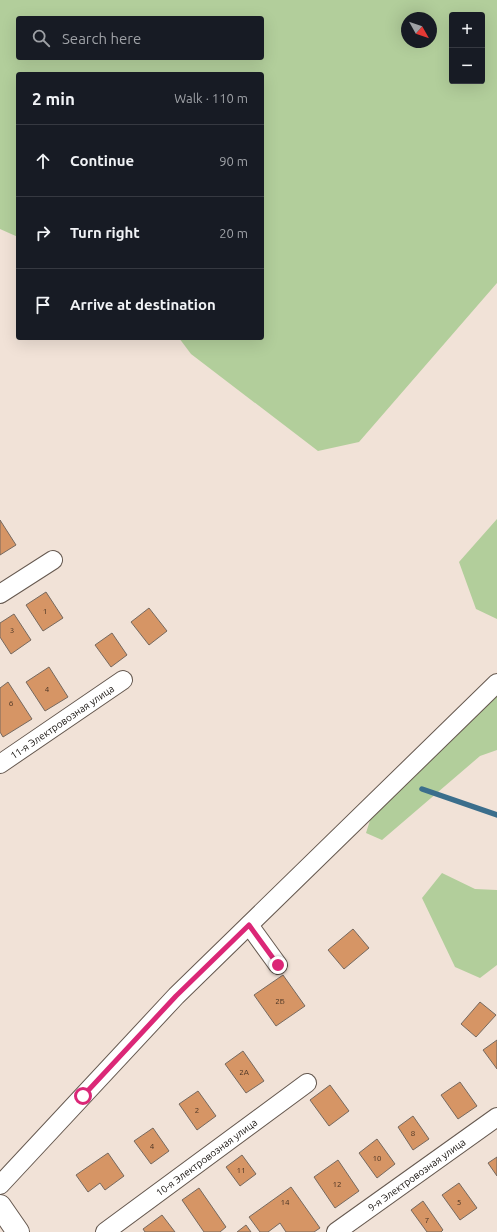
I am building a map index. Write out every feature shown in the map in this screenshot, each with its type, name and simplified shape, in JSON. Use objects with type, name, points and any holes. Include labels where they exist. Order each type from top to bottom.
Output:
[{"type":"main road","points":[[0,1206],[18,1232]]},
{"type":"street","points":[[0,594],[53,560]]},
{"type":"street","name":"11-я Электровозная улица","points":[[0,764],[123,680]]},
{"type":"street","points":[[0,1185],[176,996],[497,683]]},
{"type":"street","points":[[249,925],[278,965]]},
{"type":"street","name":"10-я Электровозная улица","points":[[105,1232],[307,1083]]},
{"type":"street","name":"9-я Электровозная улица","points":[[336,1232],[497,1117]]},
{"type":"green space","points":[[0,0],[497,0],[497,283],[359,442],[318,451],[191,354],[180,340],[264,340],[264,72],[16,72],[16,236],[0,229]]},
{"type":"green space","points":[[497,519],[497,619],[476,609],[459,562]]},
{"type":"green space","points":[[497,695],[497,750],[480,756],[382,840],[366,833],[372,814]]},
{"type":"green space","points":[[442,873],[475,889],[497,890],[497,965],[480,978],[455,967],[422,898]]},
{"type":"building","points":[[0,520],[16,545],[0,555]]},
{"type":"building","points":[[46,592],[63,618],[43,631],[26,605]]},
{"type":"building","points":[[149,608],[167,631],[149,645],[131,622]]},
{"type":"building","points":[[14,614],[31,640],[11,654],[0,637],[0,623]]},
{"type":"building","points":[[112,633],[127,655],[111,667],[95,645]]},
{"type":"building","points":[[49,667],[68,697],[45,711],[26,682]]},
{"type":"building","points":[[8,682],[32,719],[3,737],[0,732],[0,688]]},
{"type":"building","points":[[353,929],[369,948],[344,969],[328,950]]},
{"type":"building","points":[[283,975],[305,1006],[276,1026],[254,995]]},
{"type":"building","points":[[480,1002],[496,1015],[476,1037],[461,1024]]},
{"type":"building","points":[[497,1040],[497,1069],[483,1050]]},
{"type":"building","points":[[243,1051],[264,1081],[246,1093],[225,1064]]},
{"type":"building","points":[[460,1082],[477,1106],[458,1119],[441,1095]]},
{"type":"building","points":[[330,1085],[349,1111],[329,1126],[310,1100]]},
{"type":"building","points":[[198,1091],[216,1116],[197,1130],[179,1104]]},
{"type":"building","points":[[413,1116],[429,1139],[413,1150],[398,1127]]},
{"type":"building","points":[[153,1128],[169,1151],[151,1164],[134,1141]]},
{"type":"building","points":[[377,1139],[395,1164],[377,1178],[359,1153]]},
{"type":"building","points":[[108,1153],[124,1176],[105,1190],[100,1183],[88,1192],[76,1175]]},
{"type":"building","points":[[242,1155],[256,1174],[240,1186],[226,1167]]},
{"type":"building","points":[[497,1157],[497,1176],[488,1163]]},
{"type":"building","points":[[338,1160],[359,1191],[335,1208],[314,1177]]},
{"type":"building","points":[[459,1183],[477,1208],[460,1220],[442,1195]]},
{"type":"building","points":[[291,1187],[320,1228],[314,1232],[286,1232],[280,1223],[268,1232],[260,1232],[249,1217]]},
{"type":"building","points":[[199,1188],[226,1227],[220,1232],[204,1232],[182,1200]]},
{"type":"building","points":[[423,1201],[443,1230],[441,1232],[427,1232],[411,1210]]},
{"type":"building","points":[[162,1215],[175,1232],[145,1232],[143,1229]]},
{"type":"building","points":[[246,1225],[251,1232],[237,1232]]},
{"type":"waterway","points":[[422,789],[497,815]]},
{"type":"route","points":[[83,1096],[176,996],[249,925],[278,965]]}]
